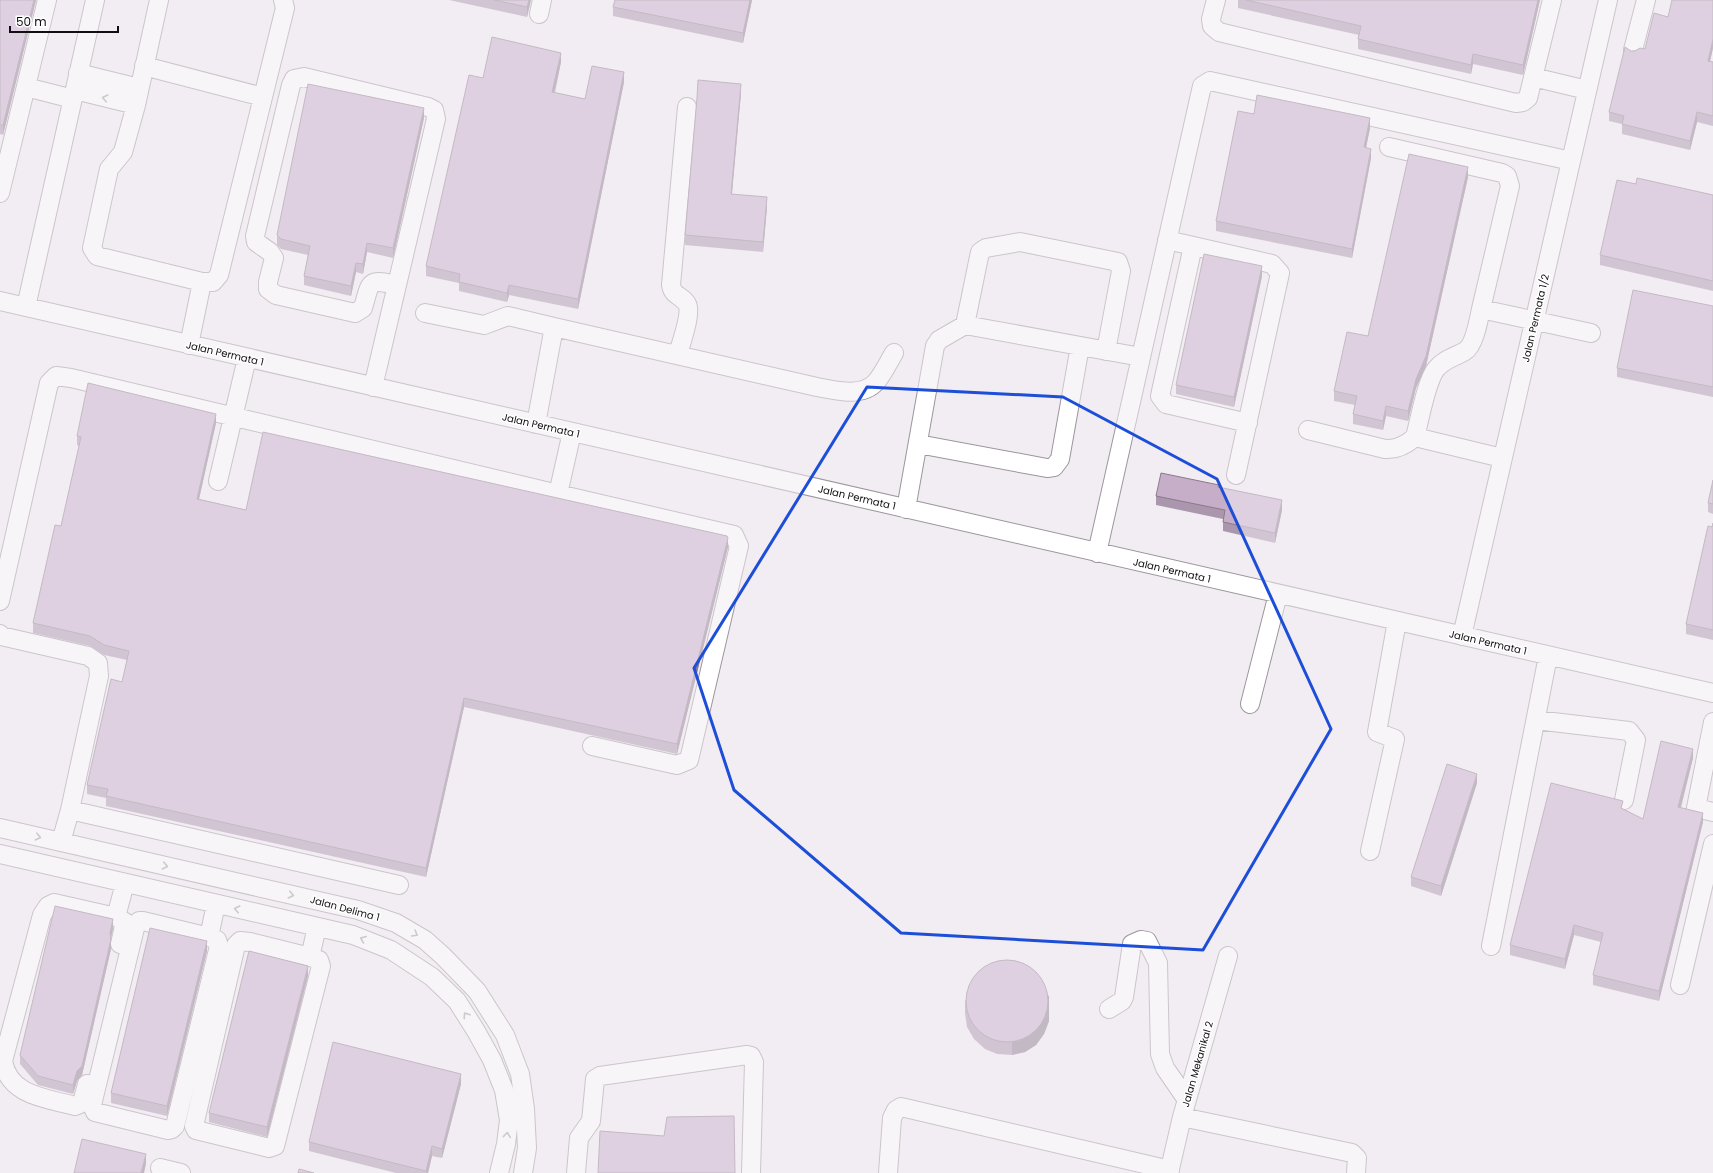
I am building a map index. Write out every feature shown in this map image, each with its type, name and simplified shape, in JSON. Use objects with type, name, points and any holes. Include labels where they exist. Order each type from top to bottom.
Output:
[{"type":"street","points":[[0,193],[47,0]]},
{"type":"street","points":[[26,307],[95,0]]},
{"type":"street","points":[[159,0],[138,96],[123,152],[109,169],[92,248],[97,256],[202,282],[213,282],[219,275],[285,8],[283,0]]},
{"type":"street","points":[[1216,0],[1211,20],[1212,26],[1219,32],[1516,103],[1523,102],[1528,98],[1552,0]]},
{"type":"street","name":"Jalan Permata 1/2","points":[[1462,636],[1608,0]]},
{"type":"street","points":[[1633,50],[1646,0]]},
{"type":"street","points":[[144,66],[263,97]]},
{"type":"street","points":[[373,387],[397,285],[436,119],[434,110],[428,107],[304,77],[294,79],[291,85],[255,236],[256,242],[270,252],[274,258],[268,282],[268,289],[276,295],[355,313],[363,308],[368,289],[372,283],[378,281],[397,285]]},
{"type":"street","points":[[1533,77],[1587,90]]},
{"type":"street","points":[[1097,553],[1202,86],[1210,81],[1571,161]]},
{"type":"street","points":[[26,87],[75,88],[138,96]]},
{"type":"street","points":[[678,354],[689,310],[686,303],[672,292],[671,285],[687,107]]},
{"type":"street","points":[[1308,430],[1384,449],[1393,450],[1408,443],[1415,437],[1430,382],[1436,369],[1445,360],[1467,351],[1472,344],[1510,186],[1507,176],[1502,173],[1389,147]]},
{"type":"street","points":[[1167,240],[1272,264],[1280,273],[1236,475]]},
{"type":"street","points":[[965,325],[980,252],[986,248],[1020,242],[1118,262],[1121,271],[1106,351]]},
{"type":"street","points":[[1193,246],[1160,396],[1166,404],[1248,422]]},
{"type":"street","points":[[189,344],[202,282]]},
{"type":"street","name":"Jalan Permata 1","points":[[0,302],[189,344],[1713,694]]},
{"type":"street","points":[[1481,308],[1591,333]]},
{"type":"street","points":[[425,313],[484,325],[508,316],[817,387],[850,393],[868,388],[875,383],[894,353]]},
{"type":"street","points":[[906,509],[935,346],[939,340],[965,325],[1141,357]]},
{"type":"street","points":[[536,424],[554,326]]},
{"type":"street","points":[[918,444],[1047,468],[1054,467],[1060,459],[1080,346]]},
{"type":"street","points":[[218,481],[247,358]]},
{"type":"street","points":[[0,602],[49,383],[56,376],[71,378],[734,535],[738,546],[689,760],[678,765],[592,746]]},
{"type":"street","points":[[558,494],[572,432]]},
{"type":"street","points":[[1415,437],[1502,458]]},
{"type":"street","points":[[1250,704],[1278,594]]},
{"type":"street","points":[[1370,851],[1395,739],[1377,732],[1397,621]]},
{"type":"street","points":[[0,634],[1,636],[88,656],[98,663],[99,676],[70,810],[61,842]]},
{"type":"street","points":[[1491,946],[1548,656]]},
{"type":"street","points":[[1536,720],[1629,732],[1636,740],[1624,800]]},
{"type":"street","points":[[1713,722],[1696,808],[1713,812]]},
{"type":"street","points":[[70,810],[399,886]]},
{"type":"street","name":"Jalan Delima 1","points":[[0,828],[358,910],[396,922],[425,940],[444,956],[477,991],[505,1035],[520,1074],[525,1109],[527,1148],[523,1173]]},
{"type":"street","points":[[1680,985],[1713,844]]},
{"type":"street","points":[[0,854],[353,935],[391,950],[432,977],[457,1001],[492,1060],[504,1090],[509,1120],[506,1144],[499,1173]]},
{"type":"street","points":[[116,917],[125,883]]},
{"type":"street","points":[[54,903],[116,917],[120,918],[124,922],[125,926],[82,1103],[79,1106],[75,1106],[23,1091],[16,1086],[9,1077],[3,1061],[42,915],[48,906],[54,903]]},
{"type":"street","points":[[209,937],[216,904]]},
{"type":"street","points":[[139,921],[143,921],[209,937],[217,940],[219,946],[175,1126],[168,1130],[95,1112],[92,1109],[92,1105],[136,924],[139,921]]},
{"type":"street","points":[[310,957],[317,927]]},
{"type":"street","points":[[1109,1009],[1122,1001],[1124,997],[1132,944],[1141,940],[1147,941],[1158,963],[1160,1054],[1165,1068],[1185,1109],[1352,1153],[1357,1158],[1356,1173]]},
{"type":"street","points":[[240,941],[250,942],[310,957],[319,960],[320,966],[275,1146],[268,1148],[196,1130],[194,1126],[236,945],[240,941]]},
{"type":"street","name":"Jalan Mekanikal 2","points":[[1169,1172],[1228,956]]},
{"type":"street","points":[[576,1173],[579,1138],[592,1121],[595,1079],[600,1076],[747,1056],[751,1056],[754,1062],[751,1173]]},
{"type":"street","points":[[891,1172],[892,1118],[896,1110],[901,1107],[1169,1172]]},
{"type":"street","points":[[160,1168],[182,1173]]},
{"type":"highlighted area","points":[[867,387],[1063,397],[1217,479],[1331,729],[1203,950],[901,933],[734,790],[694,668]]},
{"type":"building","points":[[0,0],[34,0],[3,125],[0,125]]},
{"type":"building","points":[[494,0],[529,0],[527,7]]},
{"type":"building","points":[[615,0],[750,0],[743,33],[613,7]]},
{"type":"building","points":[[1246,0],[1538,0],[1523,65],[1473,54],[1471,65],[1358,39],[1361,26]]},
{"type":"building","points":[[1672,0],[1713,0],[1713,39],[1708,61],[1713,62],[1713,116],[1697,112],[1690,141],[1622,124],[1624,116],[1609,112],[1625,47],[1631,51],[1635,51],[1640,48],[1645,49],[1654,13],[1668,17]]},
{"type":"building","points":[[492,37],[561,53],[552,92],[585,99],[592,66],[624,72],[578,299],[509,285],[507,293],[459,282],[460,274],[426,266],[469,75],[483,78]]},
{"type":"building","points":[[698,80],[741,84],[731,194],[767,197],[763,242],[685,235]]},
{"type":"building","points":[[308,84],[424,108],[393,248],[367,243],[363,264],[356,263],[351,286],[304,276],[310,246],[281,239],[277,235]]},
{"type":"building","points":[[1257,95],[1370,118],[1364,147],[1371,149],[1352,249],[1216,221],[1238,111],[1254,114]]},
{"type":"building","points":[[1409,154],[1468,167],[1426,356],[1416,379],[1408,411],[1386,406],[1383,421],[1353,414],[1357,396],[1334,391],[1347,332],[1368,336]]},
{"type":"building","points":[[1637,178],[1713,195],[1713,281],[1600,255],[1617,180],[1636,184]]},
{"type":"building","points":[[1204,254],[1262,266],[1234,397],[1176,385]]},
{"type":"building","points":[[1633,290],[1713,306],[1713,387],[1617,368]]},
{"type":"building","points":[[88,383],[216,414],[197,499],[246,510],[263,432],[727,536],[728,538],[677,744],[464,698],[426,868],[106,796],[108,789],[87,785],[111,679],[122,682],[129,651],[104,645],[90,636],[33,623],[55,525],[61,526],[81,437],[77,436]]},
{"type":"building","points":[[1161,473],[1219,485],[1218,487],[1282,500],[1275,533],[1223,522],[1225,510],[1156,496]]},
{"type":"building","points":[[1713,480],[1713,504],[1708,503]]},
{"type":"building","points":[[1713,523],[1713,630],[1686,624],[1708,526],[1712,527]]},
{"type":"building","points":[[1661,741],[1693,749],[1678,807],[1703,813],[1659,991],[1593,975],[1603,933],[1574,925],[1565,959],[1510,945],[1551,783],[1623,801],[1621,808],[1643,819]]},
{"type":"building","points":[[1447,764],[1477,774],[1441,886],[1411,877]]},
{"type":"building","points":[[55,906],[113,919],[110,933],[111,939],[82,1066],[77,1071],[73,1085],[38,1076],[20,1055]]},
{"type":"building","points":[[150,928],[207,941],[167,1106],[111,1093]]},
{"type":"building","points":[[249,951],[308,966],[267,1127],[209,1113]]},
{"type":"building","points":[[999,960],[1015,960],[1030,966],[1042,978],[1048,993],[1048,1009],[1042,1024],[1030,1036],[1015,1042],[999,1042],[984,1036],[972,1024],[966,1009],[966,993],[972,978],[984,966]]},
{"type":"building","points":[[333,1042],[461,1074],[442,1149],[432,1146],[426,1171],[309,1142]]},
{"type":"building","points":[[734,1116],[735,1173],[598,1173],[600,1131],[664,1136],[667,1117]]},
{"type":"building","points":[[82,1139],[146,1154],[141,1173],[74,1173]]},
{"type":"building","points":[[299,1169],[314,1173],[298,1173]]}]
